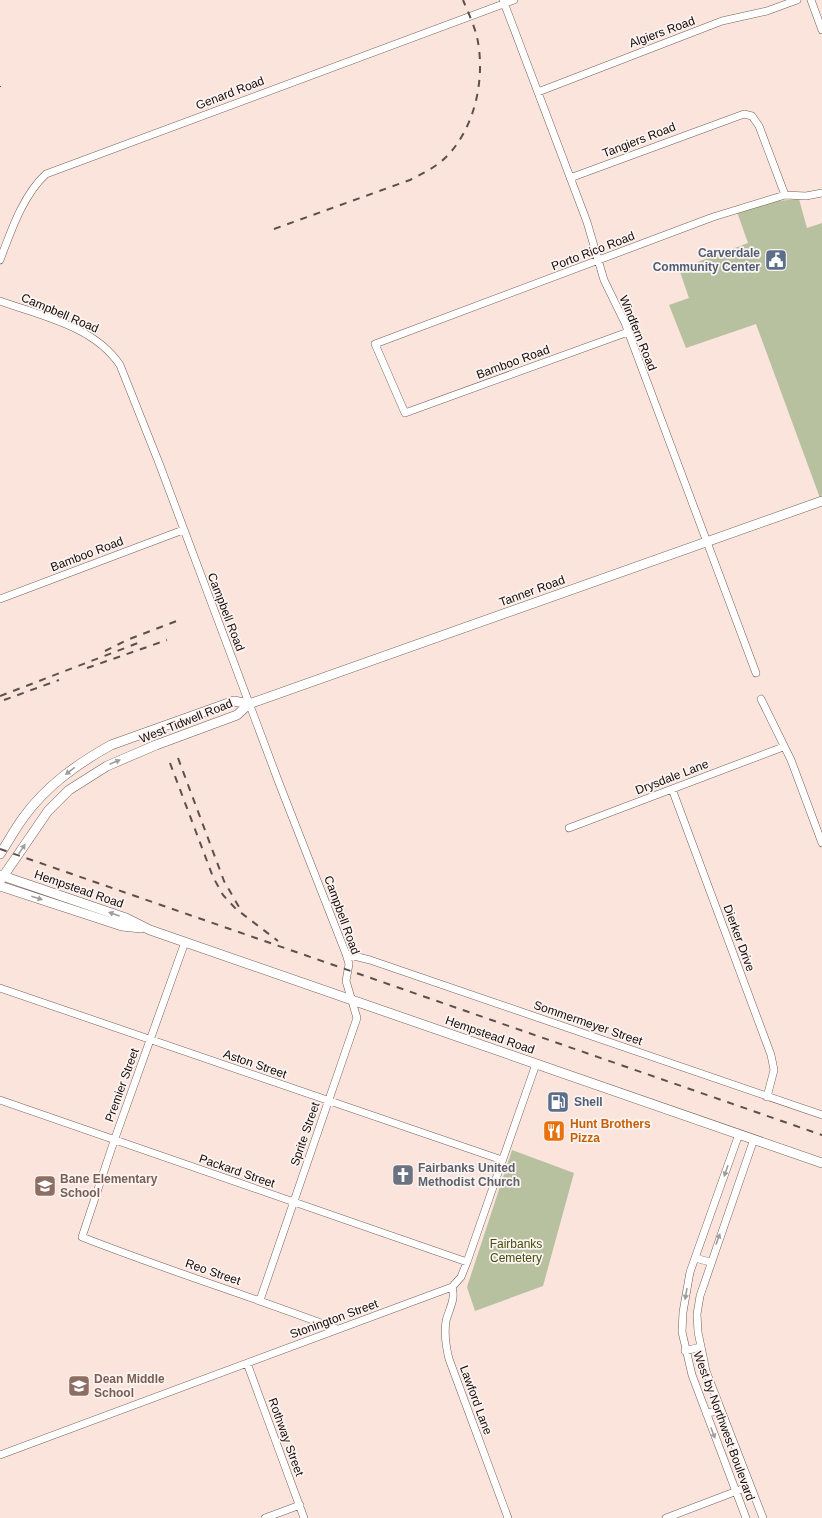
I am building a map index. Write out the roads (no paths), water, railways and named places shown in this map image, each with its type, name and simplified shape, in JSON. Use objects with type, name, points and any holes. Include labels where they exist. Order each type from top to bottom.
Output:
[{"type":"main road","name":"Tanner Road","points":[[249,704],[822,501]]},
{"type":"main road","name":"West Tidwell Road","points":[[0,854],[29,810],[57,781],[111,745],[234,701],[249,704]]},
{"type":"main road","name":"West Tidwell Road","points":[[1,878],[48,811],[69,790],[107,766],[156,745],[238,715],[249,704]]},
{"type":"main road","points":[[151,731],[156,745]]},
{"type":"main road","name":"Hempstead Road","points":[[1,878],[94,912],[122,926],[150,930],[822,1163]]},
{"type":"main road","name":"Hempstead Road","points":[[0,886],[94,912]]},
{"type":"street","name":"Genard Road","points":[[0,260],[20,212],[36,184],[46,174],[504,2],[514,0]]},
{"type":"street","name":"Algiers Road","points":[[538,92],[722,21],[767,11],[797,0]]},
{"type":"street","points":[[811,0],[822,30]]},
{"type":"street","name":"Windfern Road","points":[[504,2],[587,222],[597,261],[628,332],[756,673]]},
{"type":"street","name":"Tangiers Road","points":[[570,178],[716,122],[744,114],[752,116],[756,120],[785,195]]},
{"type":"street","name":"Porto Rico Road","points":[[405,413],[375,344],[713,217],[785,195],[806,196],[822,193]]},
{"type":"street","name":"Campbell Road","points":[[0,301],[86,333],[100,342],[113,355],[126,380],[346,954],[349,964],[346,981],[350,999]]},
{"type":"street","name":"Bamboo Road","points":[[405,413],[628,332]]},
{"type":"street","name":"Bamboo Road","points":[[0,599],[183,530]]},
{"type":"street","points":[[761,699],[783,747],[791,760],[822,843]]},
{"type":"street","name":"Drysdale Lane","points":[[569,828],[783,747]]},
{"type":"street","name":"Dierker Drive","points":[[672,789],[771,1055],[774,1070],[767,1097]]},
{"type":"street","name":"Premier Street","points":[[82,1237],[184,942]]},
{"type":"street","name":"Sommermeyer Street","points":[[346,954],[366,958],[822,1115]]},
{"type":"street","name":"Aston Street","points":[[0,988],[502,1160]]},
{"type":"street","name":"Sprite Street","points":[[260,1300],[292,1202],[357,1018],[350,999]]},
{"type":"street","points":[[452,1287],[461,1277],[467,1262],[536,1064]]},
{"type":"street","name":"Packard Street","points":[[0,1100],[114,1141],[467,1262]]},
{"type":"street","name":"West by Northwest Boulevard","points":[[739,1134],[695,1258],[687,1285],[682,1332],[685,1351],[706,1413],[746,1518]]},
{"type":"street","name":"West by Northwest Boulevard","points":[[754,1139],[710,1262],[700,1296],[697,1314],[700,1348],[706,1371],[763,1518]]},
{"type":"street","name":"Reo Street","points":[[82,1237],[141,1260],[260,1300],[337,1329]]},
{"type":"street","points":[[695,1258],[710,1262]]},
{"type":"street","name":"Stonington Street","points":[[0,1455],[452,1287]]},
{"type":"street","name":"Lawford Lane","points":[[452,1287],[454,1298],[446,1322],[445,1337],[449,1359],[508,1518]]},
{"type":"street","points":[[685,1351],[700,1348]]},
{"type":"street","name":"Rothway Street","points":[[247,1363],[304,1518]]},
{"type":"street","points":[[706,1413],[721,1411]]},
{"type":"street","points":[[666,1518],[750,1486]]},
{"type":"street","points":[[265,1518],[300,1505]]},
{"type":"railway","points":[[274,229],[410,180],[436,165],[455,147],[464,133],[476,102],[480,69],[477,37],[473,23],[463,0]]},
{"type":"railway","points":[[105,651],[127,640],[182,619]]},
{"type":"railway","points":[[87,668],[167,640]]},
{"type":"railway","points":[[0,696],[138,643]]},
{"type":"railway","points":[[4,700],[59,680]]},
{"type":"railway","points":[[178,758],[224,881],[239,907]]},
{"type":"railway","points":[[170,763],[213,877],[223,895],[236,909],[278,941]]},
{"type":"railway","points":[[0,849],[822,1135]]},
{"type":"place","name":"Carverdale Community Center","points":[[776,260]]},
{"type":"place","name":"Shell","points":[[558,1102]]},
{"type":"place","name":"Hunt Brothers Pizza","points":[[554,1131]]},
{"type":"place","name":"Fairbanks United Methodist Church","points":[[403,1175]]},
{"type":"place","name":"Bane Elementary School","points":[[45,1186]]},
{"type":"place","name":"Dean Middle School","points":[[79,1386]]},
{"type":"park label","name":"Fairbanks Cemetery","points":[[516,1251]]}]
